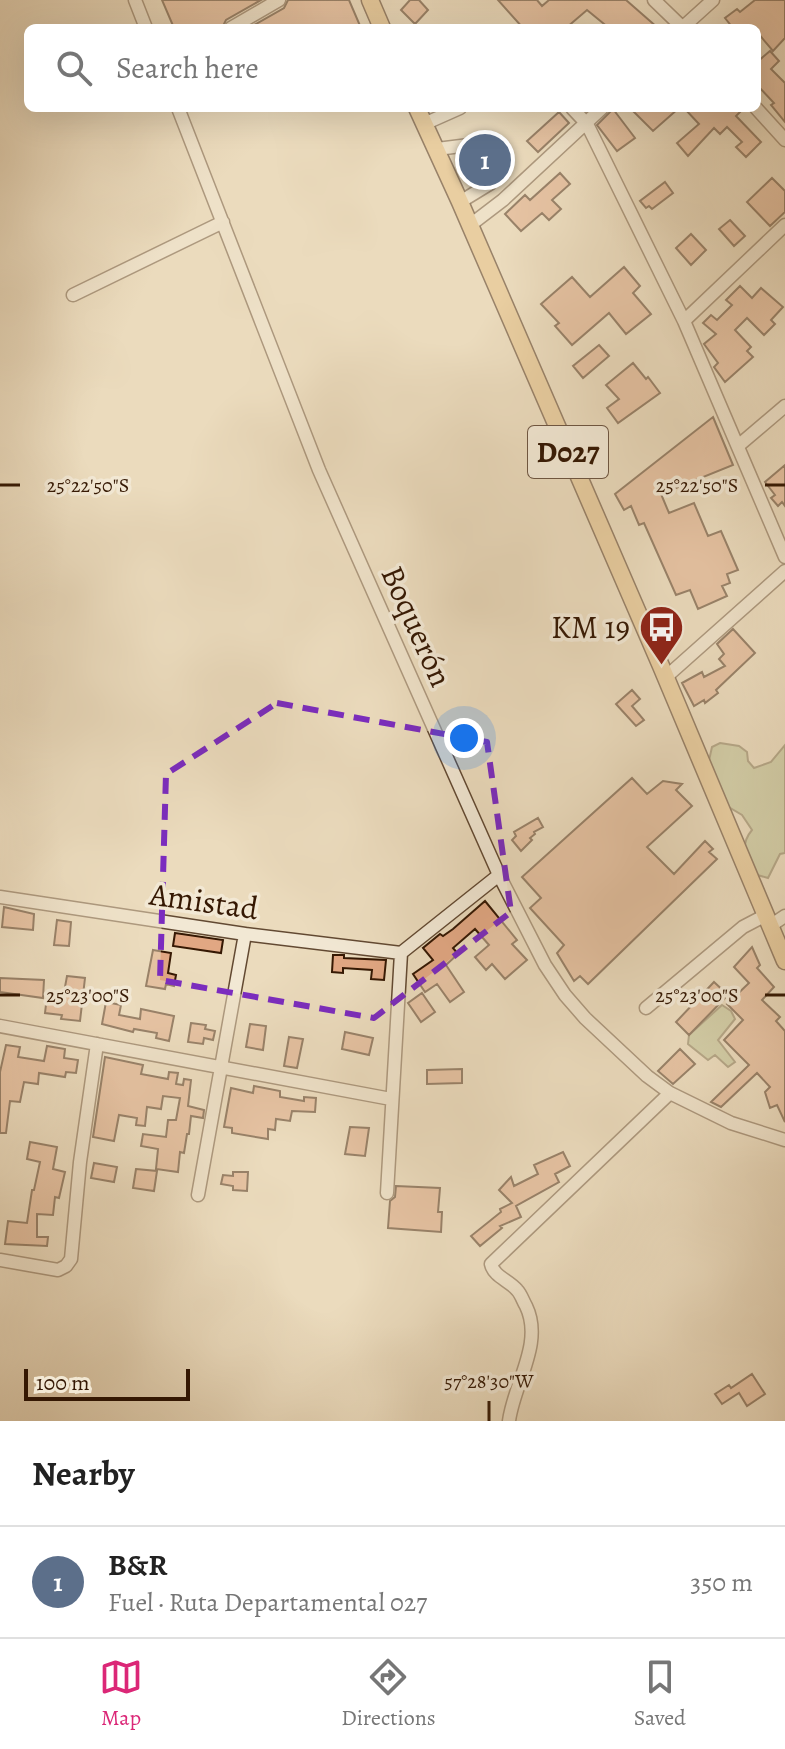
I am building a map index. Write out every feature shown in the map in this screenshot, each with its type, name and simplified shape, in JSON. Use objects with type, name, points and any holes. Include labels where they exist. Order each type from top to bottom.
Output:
[{"type":"main road","points":[[370,0],[380,24]]},
{"type":"main road","name":"D027","points":[[419,112],[666,677],[785,961]]},
{"type":"street","points":[[135,0],[144,24]]},
{"type":"street","points":[[238,24],[279,0]]},
{"type":"street","points":[[654,0],[679,24]]},
{"type":"street","points":[[687,24],[713,0]]},
{"type":"street","name":"Boquerón","points":[[180,112],[319,470],[525,930],[565,995],[611,1044],[670,1093],[731,1123],[785,1140]]},
{"type":"street","points":[[424,124],[451,112]]},
{"type":"street","points":[[576,112],[587,124],[684,321],[785,557]]},
{"type":"street","points":[[469,226],[503,200],[598,112]]},
{"type":"street","points":[[760,112],[785,140]]},
{"type":"street","points":[[437,149],[469,145],[475,151]]},
{"type":"street","points":[[460,202],[491,182],[503,200]]},
{"type":"street","points":[[73,295],[223,222]]},
{"type":"street","points":[[684,321],[785,225]]},
{"type":"street","points":[[738,446],[785,406]]},
{"type":"street","points":[[666,677],[785,571]]},
{"type":"street","points":[[387,1193],[401,953],[499,875]]},
{"type":"street","name":"Amistad","points":[[0,897],[245,934],[401,953]]},
{"type":"street","points":[[646,1008],[743,927],[785,916]]},
{"type":"street","points":[[198,1195],[245,934]]},
{"type":"street","points":[[0,1026],[391,1099]]},
{"type":"street","points":[[1,1263],[58,1270],[71,1259],[80,1162],[97,1044]]},
{"type":"street","points":[[509,1421],[513,1397],[533,1338],[532,1318],[518,1290],[493,1272],[491,1264],[670,1093]]},
{"type":"highlighted area","points":[[277,703],[487,742],[511,912],[374,1018],[160,980],[166,774]]},
{"type":"green space","points":[[720,743],[739,746],[747,752],[748,761],[754,768],[771,762],[785,745],[785,853],[780,854],[768,878],[750,873],[745,846],[752,830],[742,815],[727,806],[708,765],[712,747]]},
{"type":"green space","points":[[722,1005],[731,1011],[735,1019],[718,1040],[735,1062],[728,1067],[715,1055],[708,1060],[688,1044],[689,1035]]},
{"type":"building","points":[[162,0],[261,0],[224,24],[172,24]]},
{"type":"building","points":[[288,0],[349,0],[359,24],[256,24],[284,8]]},
{"type":"building","points":[[410,0],[419,0],[428,10],[415,24],[401,10]]},
{"type":"building","points":[[498,0],[537,0],[542,6],[549,0],[626,0],[653,24],[604,24],[587,10],[571,24],[519,24]]},
{"type":"building","points":[[755,0],[785,0],[785,38],[773,51],[761,37],[761,24],[730,24],[725,18],[737,9],[740,12]]},
{"type":"building","points":[[770,51],[779,61],[771,69],[785,83],[785,122],[761,89],[761,59]]},
{"type":"building","points":[[559,112],[569,123],[538,152],[527,141]]},
{"type":"building","points":[[610,112],[615,112],[635,138],[617,151],[597,125]]},
{"type":"building","points":[[634,112],[674,112],[653,131]]},
{"type":"building","points":[[688,112],[740,112],[736,116],[761,142],[746,157],[736,147],[742,142],[727,127],[720,134],[714,128],[688,156],[677,143],[699,124]]},
{"type":"building","points":[[496,143],[507,168],[499,172],[501,176],[490,174],[479,180],[467,155],[478,159],[483,154],[483,147]]},
{"type":"building","points":[[560,173],[570,184],[552,200],[561,209],[549,220],[542,213],[521,231],[505,214],[525,195],[530,200]]},
{"type":"building","points":[[772,178],[785,191],[785,212],[770,226],[747,202]]},
{"type":"building","points":[[665,182],[673,193],[652,209],[649,206],[646,208],[640,201]]},
{"type":"building","points":[[730,220],[745,236],[734,246],[719,229]]},
{"type":"building","points":[[691,234],[706,250],[691,265],[676,248]]},
{"type":"building","points":[[624,267],[640,286],[633,293],[651,314],[626,334],[609,313],[572,345],[555,326],[559,323],[541,304],[572,277],[590,297]]},
{"type":"building","points":[[740,286],[752,298],[761,288],[783,307],[771,320],[775,324],[764,335],[747,318],[735,330],[751,347],[747,351],[753,357],[725,382],[714,367],[718,363],[704,344],[716,334],[703,323],[711,315],[717,320],[732,305],[726,300]]},
{"type":"building","points":[[599,345],[609,356],[583,378],[573,366]]},
{"type":"building","points":[[633,363],[660,393],[618,423],[607,408],[619,399],[606,385]]},
{"type":"building","points":[[713,417],[733,465],[661,494],[669,513],[694,503],[708,536],[721,531],[738,570],[727,574],[730,583],[722,586],[727,596],[698,609],[690,590],[676,595],[644,523],[639,525],[631,506],[624,510],[615,494]]},
{"type":"building","points":[[785,465],[785,506],[782,502],[778,506],[771,498],[775,495],[765,482]]},
{"type":"building","points":[[733,629],[755,653],[716,690],[718,693],[705,703],[704,700],[694,706],[682,683],[702,672],[704,677],[725,666],[719,659],[724,654],[717,644]]},
{"type":"building","points":[[632,690],[640,699],[632,706],[644,720],[636,726],[616,704]]},
{"type":"building","points":[[632,778],[647,794],[663,781],[682,784],[676,790],[692,806],[647,847],[674,874],[705,841],[713,849],[709,852],[717,859],[588,984],[580,976],[574,981],[557,953],[564,945],[530,908],[541,898],[522,877]]},
{"type":"building","points":[[538,818],[543,827],[534,832],[530,838],[532,840],[521,851],[512,840],[516,836],[514,832]]},
{"type":"building","points":[[485,901],[517,940],[512,944],[527,960],[505,979],[492,964],[486,970],[475,957],[489,945],[475,929],[453,948],[458,954],[446,965],[464,992],[450,1002],[437,984],[425,992],[413,974],[433,960],[423,948],[440,934],[443,936],[453,929]]},
{"type":"building","points":[[4,907],[34,914],[33,930],[2,927]]},
{"type":"building","points":[[57,920],[71,922],[69,946],[54,945]]},
{"type":"building","points":[[175,933],[223,940],[221,953],[173,946]]},
{"type":"building","points":[[752,947],[760,965],[757,968],[774,987],[762,1000],[780,1017],[776,1021],[785,1031],[785,1122],[777,1105],[770,1108],[765,1092],[770,1087],[757,1073],[721,1107],[711,1102],[749,1065],[724,1040],[743,1020],[727,1004],[749,983],[734,967]]},
{"type":"building","points":[[153,950],[171,953],[168,973],[176,975],[174,986],[166,984],[165,989],[146,986]]},
{"type":"building","points":[[333,955],[386,960],[384,980],[371,979],[372,970],[343,968],[343,973],[332,972]]},
{"type":"building","points":[[67,976],[85,978],[80,1021],[45,1013],[47,996],[63,998]]},
{"type":"building","points":[[0,978],[44,980],[43,998],[0,992]]},
{"type":"building","points":[[714,982],[728,995],[689,1035],[676,1022]]},
{"type":"building","points":[[422,993],[435,1012],[421,1022],[408,1003]]},
{"type":"building","points":[[106,1002],[121,1005],[119,1015],[140,1019],[141,1009],[174,1016],[169,1041],[156,1038],[157,1033],[134,1029],[133,1032],[102,1024]]},
{"type":"building","points":[[191,1023],[206,1025],[205,1029],[215,1031],[213,1040],[204,1038],[203,1044],[188,1042]]},
{"type":"building","points":[[250,1024],[266,1026],[263,1050],[246,1047]]},
{"type":"building","points":[[345,1032],[373,1038],[369,1055],[342,1049]]},
{"type":"building","points":[[289,1037],[303,1039],[297,1068],[284,1066]]},
{"type":"building","points":[[6,1045],[20,1047],[18,1057],[44,1061],[47,1046],[65,1049],[64,1058],[78,1060],[76,1073],[66,1072],[65,1077],[39,1073],[38,1084],[24,1082],[20,1102],[10,1101],[6,1133],[0,1133],[0,1072]]},
{"type":"building","points":[[680,1049],[695,1064],[673,1084],[658,1071]]},
{"type":"building","points":[[105,1057],[143,1065],[141,1074],[168,1079],[169,1072],[178,1073],[176,1084],[183,1085],[184,1079],[191,1080],[188,1106],[204,1110],[203,1118],[191,1116],[184,1153],[180,1152],[178,1172],[156,1169],[158,1149],[141,1146],[143,1134],[166,1137],[168,1120],[176,1120],[180,1098],[163,1096],[161,1109],[147,1107],[145,1126],[136,1125],[137,1118],[119,1115],[114,1141],[93,1137]]},
{"type":"building","points":[[462,1069],[462,1083],[427,1084],[427,1070]]},
{"type":"building","points":[[254,1086],[280,1091],[280,1097],[304,1101],[304,1097],[316,1098],[315,1112],[292,1111],[290,1121],[276,1119],[275,1130],[268,1129],[268,1139],[232,1133],[232,1128],[224,1127],[231,1088],[253,1093]]},
{"type":"building","points":[[350,1127],[369,1128],[365,1156],[345,1154]]},
{"type":"building","points":[[30,1142],[57,1147],[53,1169],[65,1172],[59,1198],[55,1197],[53,1215],[37,1214],[37,1237],[48,1237],[47,1246],[5,1244],[8,1221],[27,1223],[40,1162],[27,1159]]},
{"type":"building","points":[[563,1152],[570,1166],[555,1174],[559,1182],[516,1206],[521,1217],[500,1226],[502,1228],[480,1246],[471,1236],[501,1212],[500,1209],[512,1203],[499,1190],[511,1177],[514,1186],[538,1174],[534,1165]]},
{"type":"building","points":[[94,1163],[117,1167],[114,1182],[91,1178]]},
{"type":"building","points":[[136,1169],[157,1171],[154,1191],[133,1188]]},
{"type":"building","points":[[233,1172],[248,1172],[247,1191],[233,1190],[233,1186],[221,1184],[223,1175],[233,1176]]},
{"type":"building","points":[[396,1186],[440,1188],[438,1212],[442,1212],[441,1232],[388,1228],[390,1201],[395,1197]]},
{"type":"building","points":[[752,1374],[765,1394],[747,1406],[739,1393],[722,1404],[715,1394]]},
{"type":"tunnel","points":[[475,151],[490,181]]},
{"type":"place","name":"B&R","points":[[485,160]]},
{"type":"place","name":"KM 19","points":[[661,666]]}]
